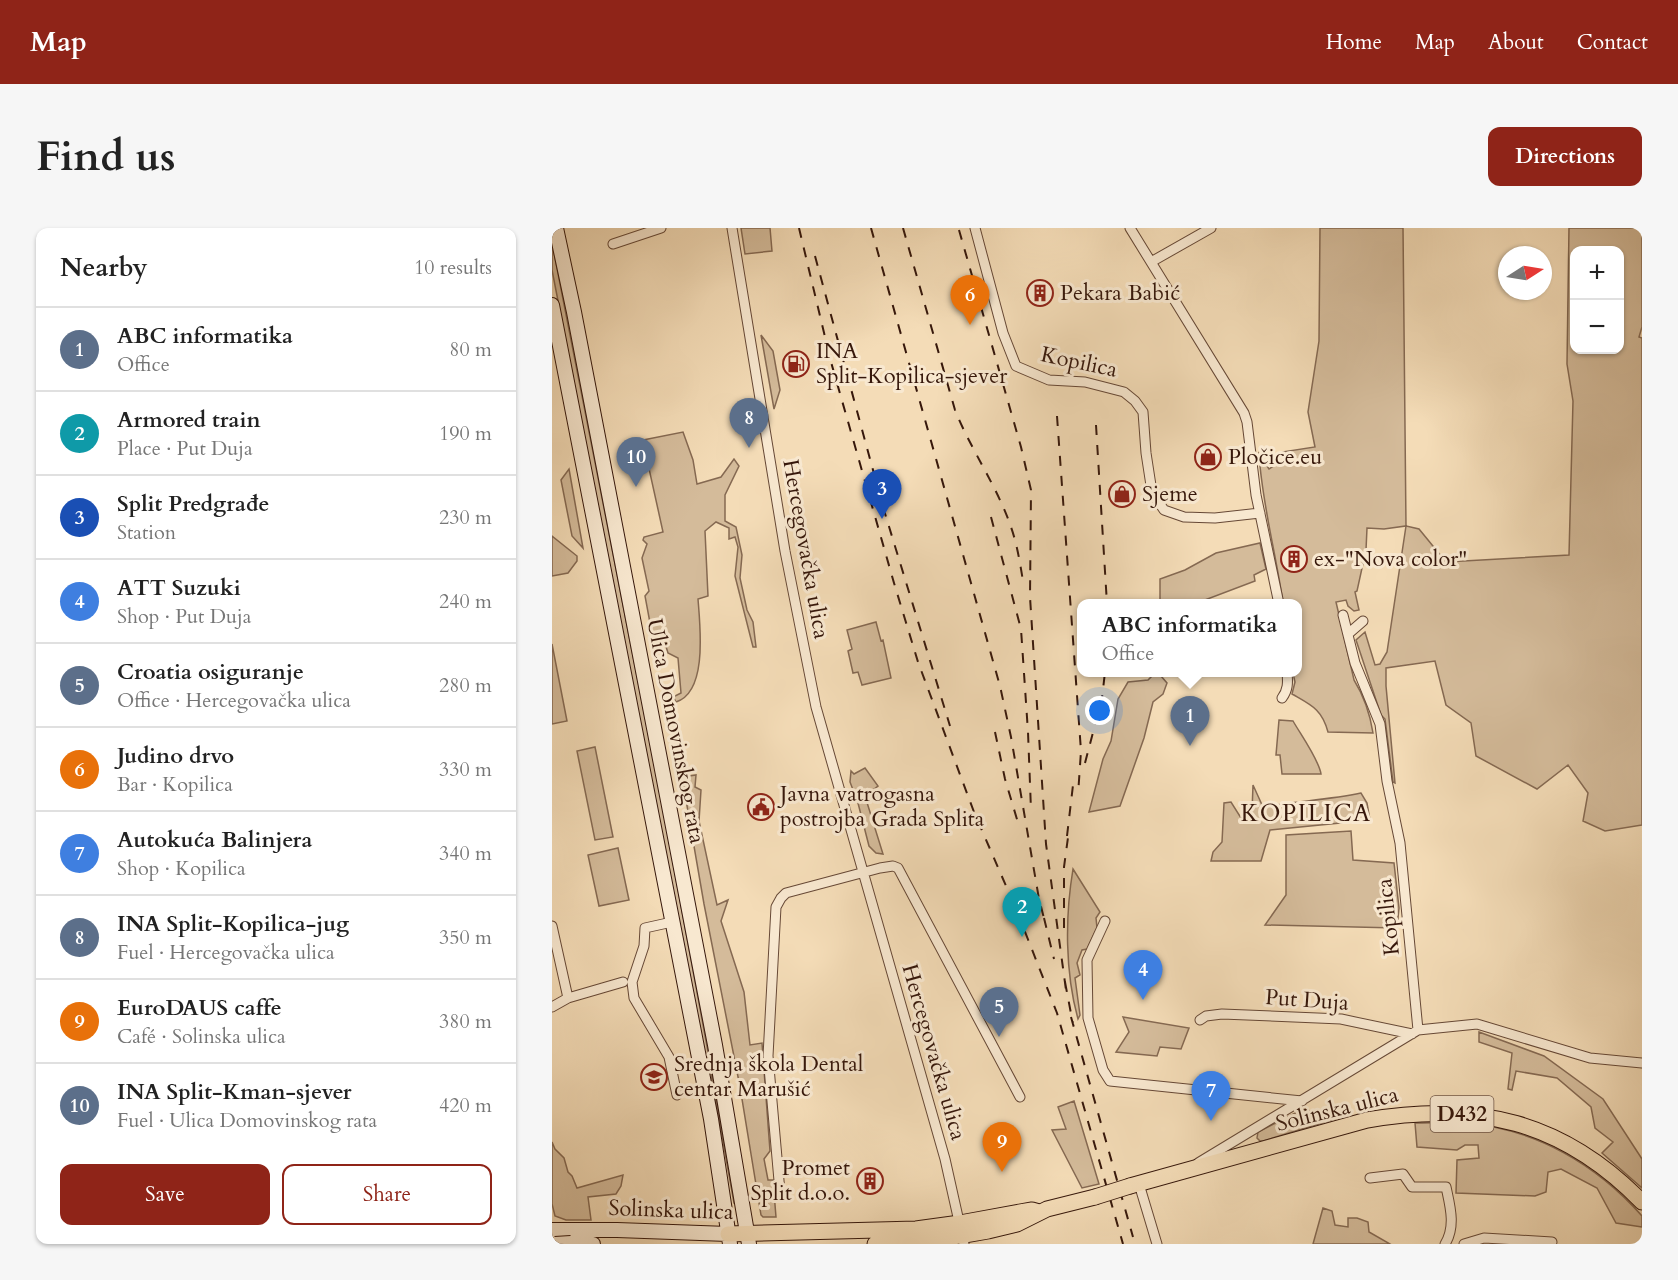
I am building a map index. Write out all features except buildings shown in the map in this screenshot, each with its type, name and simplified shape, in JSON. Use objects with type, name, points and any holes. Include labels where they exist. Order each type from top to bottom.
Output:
[{"type":"main road","name":"Ulica Domovinskog rata","points":[[556,228],[671,813],[715,1045],[748,1239]]},
{"type":"main road","name":"Ulica Domovinskog rata","points":[[552,304],[711,1119],[729,1239]]},
{"type":"main road","name":"Solinska ulica","points":[[875,1244],[963,1235],[1017,1224],[1039,1212],[1367,1120],[1433,1112],[1466,1114],[1518,1124],[1562,1140],[1609,1170],[1642,1202]]},
{"type":"main road","name":"Solinska ulica","points":[[555,1244],[569,1237],[748,1239],[866,1229],[915,1229],[963,1235]]},
{"type":"main road","name":"Solinska ulica","points":[[552,1231],[593,1244]]},
{"type":"street","points":[[613,244],[661,228]]},
{"type":"street","name":"Hercegovačka ulica","points":[[732,228],[785,550],[816,707],[945,1159],[963,1235]]},
{"type":"street","name":"Kopilica","points":[[975,228],[1004,333],[1016,366],[1049,380],[1085,382],[1124,392],[1135,401],[1143,412],[1152,492],[1164,510],[1184,517],[1215,518],[1260,513]]},
{"type":"street","points":[[1130,228],[1244,413],[1260,513],[1278,599]]},
{"type":"street","points":[[1151,262],[1211,228]]},
{"type":"street","name":"Kopilica","points":[[1343,615],[1355,663],[1380,723],[1387,781],[1400,843],[1415,1032]]},
{"type":"street","points":[[1348,634],[1364,621]]},
{"type":"street","points":[[1282,698],[1286,693],[1287,677]]},
{"type":"street","name":"Hercegovačka ulica","points":[[780,1192],[768,1056],[777,903],[786,893],[864,872],[893,866],[898,868],[1020,1097]]},
{"type":"street","points":[[1105,921],[1087,960],[1088,1018],[1103,1070],[1110,1081],[1302,1101]]},
{"type":"street","points":[[672,922],[645,928],[644,946],[632,982],[633,998],[669,1058],[677,1095]]},
{"type":"street","points":[[552,926],[568,998]]},
{"type":"street","points":[[552,1007],[568,998],[623,982]]},
{"type":"street","name":"Put Duja","points":[[1200,1020],[1206,1016],[1222,1014],[1341,1019],[1415,1032]]},
{"type":"street","points":[[1180,1173],[1415,1032],[1476,1024],[1590,1058],[1642,1063]]},
{"type":"street","points":[[1253,1130],[1250,1141],[1252,1146],[1261,1150]]},
{"type":"street","points":[[1370,1178],[1403,1174],[1412,1187],[1446,1187],[1452,1217],[1450,1236],[1445,1244]]},
{"type":"street","points":[[1135,1185],[1157,1244]]},
{"type":"street","points":[[552,1231],[555,1244]]},
{"type":"street","points":[[1464,1244],[1484,1238],[1512,1242],[1552,1242]]},
{"type":"shaded area","points":[[741,228],[770,228],[772,251],[745,254]]},
{"type":"shaded area","points":[[1320,228],[1403,228],[1406,526],[1384,529],[1367,528],[1366,550],[1355,592],[1359,610],[1354,611],[1348,606],[1346,600],[1336,602],[1354,680],[1366,705],[1373,733],[1328,732],[1319,713],[1292,694],[1294,677],[1302,677],[1302,599],[1282,599],[1263,491],[1259,454],[1269,469],[1284,459],[1282,452],[1315,447],[1308,412],[1319,341]]},
{"type":"shaded area","points":[[1569,228],[1642,228],[1642,327],[1639,337],[1642,338],[1642,825],[1605,831],[1583,821],[1588,793],[1568,765],[1537,789],[1476,756],[1471,723],[1446,705],[1435,661],[1386,668],[1395,783],[1393,782],[1385,719],[1381,715],[1356,640],[1365,632],[1375,665],[1380,664],[1387,652],[1406,526],[1419,529],[1446,562],[1569,555],[1573,401],[1567,364]]},
{"type":"shaded area","points":[[552,243],[665,819],[736,1203],[734,1203],[711,1074],[705,1056],[552,270]]},
{"type":"shaded area","points":[[761,335],[773,351],[780,390],[774,409]]},
{"type":"shaded area","points":[[683,432],[693,460],[697,484],[721,477],[734,459],[739,466],[725,495],[725,521],[736,527],[742,555],[740,578],[747,610],[753,622],[756,647],[753,647],[735,576],[738,547],[735,537],[729,539],[729,528],[716,522],[705,531],[708,596],[698,599],[700,657],[698,672],[686,696],[676,702],[673,697],[681,693],[678,658],[668,653],[664,640],[653,639],[645,596],[649,591],[642,558],[647,544],[643,540],[644,537],[663,532],[648,464],[640,447],[628,443]]},
{"type":"shaded area","points":[[569,469],[583,548],[572,536],[561,480]]},
{"type":"shaded area","points":[[552,536],[577,556],[577,561],[568,573],[552,576]]},
{"type":"shaded area","points":[[1260,543],[1266,569],[1254,575],[1255,581],[1208,599],[1160,599],[1160,579],[1185,570],[1216,553]]},
{"type":"shaded area","points":[[876,622],[881,641],[883,640],[891,678],[862,685],[858,672],[853,673],[848,651],[852,649],[847,630]]},
{"type":"shaded area","points":[[552,644],[567,721],[552,724]]},
{"type":"shaded area","points":[[1151,677],[1162,677],[1167,683],[1163,694],[1153,702],[1144,738],[1120,806],[1089,812],[1103,759],[1111,741],[1118,699],[1128,682],[1148,680]]},
{"type":"shaded area","points":[[1279,720],[1293,721],[1320,768],[1321,774],[1282,774],[1280,755],[1276,755]]},
{"type":"shaded area","points":[[595,747],[613,837],[595,840],[577,751]]},
{"type":"shaded area","points":[[865,768],[878,786],[865,796],[883,854],[876,853],[869,846],[850,782],[851,771],[854,774]]},
{"type":"shaded area","points":[[696,775],[695,787],[701,790],[699,821],[717,905],[728,900],[721,921],[744,992],[750,1045],[762,1043],[770,1151],[764,1159],[768,1180],[773,1180],[776,1217],[761,1215],[740,1087],[704,904],[682,777]]},
{"type":"shaded area","points":[[1253,785],[1263,807],[1361,793],[1367,803],[1370,820],[1270,830],[1261,861],[1211,861],[1213,852],[1222,842],[1224,803],[1231,802],[1241,818],[1252,812]]},
{"type":"shaded area","points":[[1351,831],[1353,860],[1394,863],[1399,908],[1397,928],[1265,925],[1286,895],[1286,835]]},
{"type":"shaded area","points":[[618,848],[629,900],[599,906],[588,855]]},
{"type":"shaded area","points":[[1073,869],[1100,912],[1096,918],[1097,928],[1087,949],[1082,950],[1077,963],[1080,975],[1075,978],[1080,1015],[1078,1019],[1071,982],[1068,944]]},
{"type":"shaded area","points":[[1123,1017],[1189,1028],[1181,1049],[1160,1047],[1157,1056],[1116,1052],[1129,1032]]},
{"type":"shaded area","points":[[1479,1032],[1544,1056],[1603,1099],[1642,1159],[1642,1188],[1602,1153],[1613,1142],[1595,1128],[1591,1107],[1557,1078],[1516,1071],[1512,1090],[1508,1089],[1512,1053],[1479,1042]]},
{"type":"shaded area","points":[[1074,1101],[1099,1184],[1082,1188],[1052,1130],[1066,1129],[1058,1107]]},
{"type":"shaded area","points":[[1303,1109],[1338,1118],[1263,1141],[1257,1138],[1258,1132]]},
{"type":"shaded area","points":[[1415,1123],[1466,1123],[1517,1133],[1540,1141],[1585,1165],[1605,1180],[1642,1216],[1642,1227],[1616,1223],[1597,1188],[1561,1169],[1548,1172],[1546,1192],[1535,1196],[1456,1193],[1457,1160],[1479,1158],[1478,1145],[1465,1145],[1457,1150],[1417,1147]]},
{"type":"shaded area","points":[[552,1142],[564,1158],[568,1172],[577,1188],[623,1175],[621,1186],[616,1194],[588,1197],[591,1220],[566,1220],[555,1216],[552,1204]]},
{"type":"shaded area","points":[[1323,1208],[1332,1211],[1335,1225],[1348,1227],[1348,1218],[1357,1218],[1368,1222],[1369,1232],[1390,1244],[1313,1244]]},
{"type":"railway","points":[[799,228],[831,362],[918,662],[974,812],[1057,1013],[1123,1244]]},
{"type":"railway","points":[[871,228],[1000,686],[1046,926]]},
{"type":"railway","points":[[903,228],[955,410],[1011,527],[1023,581]]},
{"type":"railway","points":[[959,230],[1021,447],[1031,490],[1030,597],[1046,844],[1066,990]]},
{"type":"railway","points":[[815,256],[883,507],[950,726]]},
{"type":"railway","points":[[1057,416],[1081,751],[1078,795]]},
{"type":"railway","points":[[1096,425],[1107,599]]},
{"type":"railway","points":[[991,517],[1021,629],[1031,810]]},
{"type":"railway","points":[[1085,763],[1102,698],[1104,677]]},
{"type":"railway","points":[[995,732],[1005,779],[1019,826]]},
{"type":"railway","points":[[1067,836],[1073,785]]},
{"type":"railway","points":[[1064,928],[1064,867],[1069,830]]},
{"type":"railway","points":[[1044,918],[1054,959]]},
{"type":"railway","points":[[1065,982],[1073,1024]]},
{"type":"railway","points":[[1071,1017],[1133,1237]]},
{"type":"place","name":"Pekara Babić","points":[[1040,293]]},
{"type":"place","name":"Judino drvo","points":[[970,325]]},
{"type":"place","name":"INA Split-Kopilica-sjever","points":[[796,364]]},
{"type":"place","name":"INA Split-Kopilica-jug","points":[[749,448]]},
{"type":"place","name":"Pločice.eu","points":[[1208,457]]},
{"type":"place","name":"INA Split-Kman-sjever","points":[[636,487]]},
{"type":"place","name":"Sjeme","points":[[1122,494]]},
{"type":"place","name":"Split Predgrađe","points":[[882,519]]},
{"type":"place","name":"ex-\"Nova color\"","points":[[1294,559]]},
{"type":"place","name":"ABC informatika","points":[[1190,746]]},
{"type":"place","name":"Javna vatrogasna postrojba Grada Splita","points":[[761,807]]},
{"type":"place","name":"Armored train","points":[[1022,937]]},
{"type":"place","name":"ATT Suzuki","points":[[1143,1000]]},
{"type":"place","name":"Croatia osiguranje","points":[[999,1037]]},
{"type":"place","name":"Srednja škola Dental centar Marušić","points":[[654,1077]]},
{"type":"place","name":"Autokuća Balinjera","points":[[1211,1121]]},
{"type":"place","name":"EuroDAUS caffe","points":[[1002,1172]]},
{"type":"place","name":"Promet Split d.o.o.","points":[[870,1181]]},
{"type":"district","name":"KOPILICA","points":[[1306,813]]}]
